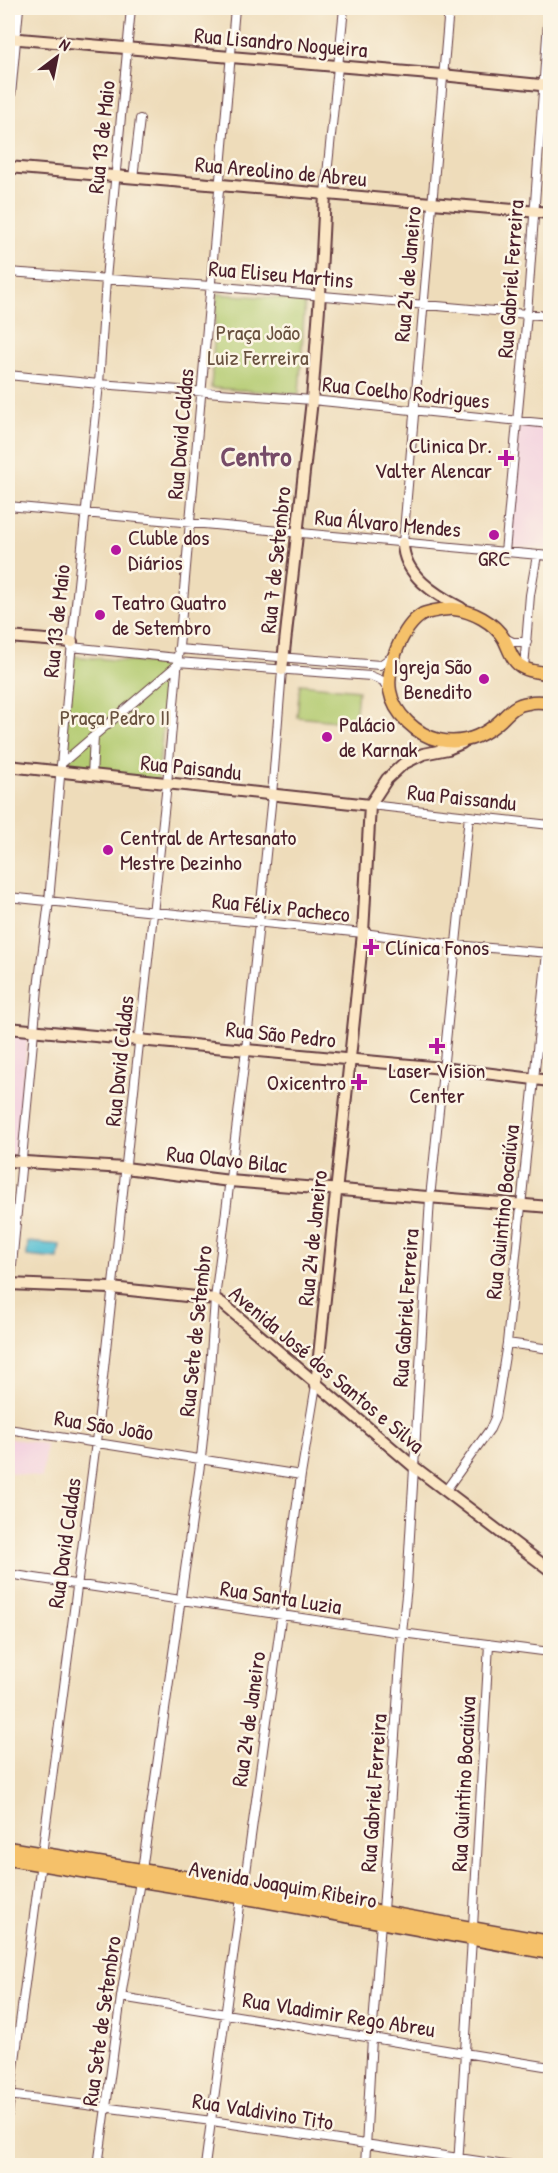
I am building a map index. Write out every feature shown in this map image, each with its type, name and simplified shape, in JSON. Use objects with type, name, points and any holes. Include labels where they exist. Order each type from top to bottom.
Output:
[{"type":"main road","points":[[550,674],[524,668],[517,663],[503,637],[491,625],[472,613],[452,609],[423,614],[404,633],[394,655],[390,672],[390,692],[398,711],[424,734],[438,740],[466,741],[484,733],[513,709],[527,702],[550,703]]},
{"type":"main road","name":"Avenida Joaquim Ribeiro","points":[[8,1848],[42,1858],[141,1876],[472,1932],[550,1942]]},
{"type":"main road","name":"Avenida Joaquim Ribeiro","points":[[8,1859],[42,1858]]},
{"type":"main road","name":"Avenida Joaquim Ribeiro","points":[[472,1932],[550,1953]]},
{"type":"street","points":[[8,128],[12,38],[19,8]]},
{"type":"street","name":"Rua 13 de Maio","points":[[8,1308],[8,1284],[49,901],[60,768],[99,384],[105,279],[131,8]]},
{"type":"street","name":"Rua David Caldas","points":[[8,2114],[96,1442],[111,1288],[140,1039],[167,784],[235,8]]},
{"type":"street","name":"Rua 7 de Setembro","points":[[272,795],[283,657],[312,400],[321,295],[325,194],[344,8]]},
{"type":"street","name":"Rua 24 de Janeiro","points":[[403,543],[449,8]]},
{"type":"street","name":"Rua Gabriel Ferreira","points":[[505,552],[527,314],[533,212],[547,85],[549,8]]},
{"type":"street","name":"Rua Lisandro Nogueira","points":[[12,38],[547,85]]},
{"type":"street","points":[[133,178],[140,119]]},
{"type":"street","name":"Rua Areolino de Abreu","points":[[8,167],[550,213]]},
{"type":"street","name":"Rua Eliseu Martins","points":[[8,272],[211,286],[550,316]]},
{"type":"street","name":"Rua Coelho Rodrigues","points":[[8,375],[312,400],[550,424]]},
{"type":"street","name":"Rua Álvaro Mendes","points":[[8,506],[550,556]]},
{"type":"street","points":[[403,543],[403,550],[419,580],[441,598],[472,613]]},
{"type":"street","points":[[524,668],[530,595],[537,555]]},
{"type":"street","points":[[8,637],[195,663],[378,678],[383,681],[390,692]]},
{"type":"street","points":[[503,637],[513,642],[527,642]]},
{"type":"street","points":[[195,663],[196,651]]},
{"type":"street","points":[[60,768],[177,659],[196,651],[380,665],[394,655]]},
{"type":"street","points":[[230,666],[231,654]]},
{"type":"street","points":[[337,675],[338,662]]},
{"type":"street","points":[[92,776],[94,736]]},
{"type":"street","points":[[370,805],[387,779],[403,764],[423,754],[447,749],[466,741]]},
{"type":"street","name":"Rua Paisandu","points":[[8,766],[60,768],[92,776],[370,805]]},
{"type":"street","name":"Rua Sete de Setembro","points":[[98,2166],[201,1458],[214,1299],[246,1050],[272,795]]},
{"type":"street","name":"Rua 24 de Janeiro","points":[[205,2166],[301,1475],[316,1385],[363,933],[370,805]]},
{"type":"street","name":"Rua Paissandu","points":[[370,805],[550,825]]},
{"type":"street","name":"Rua Gabriel Ferreira","points":[[365,2166],[372,2038],[407,1586],[430,1198],[469,816]]},
{"type":"street","name":"Rua Félix Pacheco","points":[[8,897],[549,953]]},
{"type":"street","name":"Rua Quintino Bocaiúva","points":[[446,1490],[495,1418],[507,1343],[533,1079],[549,953],[550,923]]},
{"type":"street","name":"Rua São Pedro","points":[[8,1028],[443,1068],[550,1081]]},
{"type":"street","name":"Rua Olavo Bilac","points":[[8,1161],[125,1167],[230,1181],[550,1207]]},
{"type":"street","name":"Avenida José dos Santos e Silva","points":[[8,1284],[111,1288],[214,1299],[223,1304],[413,1466],[550,1570]]},
{"type":"street","points":[[507,1343],[550,1349]]},
{"type":"street","name":"Rua São João","points":[[8,1429],[301,1475]]},
{"type":"street","name":"Rua Santa Luzia","points":[[8,1574],[402,1633],[550,1652]]},
{"type":"street","name":"Rua Quintino Bocaiúva","points":[[458,2161],[489,1644]]},
{"type":"street","name":"Rua Vladimir Rego Abreu","points":[[121,1997],[550,2067]]},
{"type":"street","name":"Rua Valdivino Tito","points":[[9,2095],[107,2106],[458,2161],[512,2166]]},
{"type":"shaded area","points":[[519,426],[550,429],[550,550],[508,546]]},
{"type":"shaded area","points":[[8,1035],[28,1037],[14,1157],[8,1157]]},
{"type":"shaded area","points":[[8,1438],[46,1444],[42,1478],[8,1472]]},
{"type":"green space","name":"Praça João Luiz Ferreira","points":[[217,294],[305,300],[299,394],[211,388]]},
{"type":"green space","name":"Praça Pedro II","points":[[71,656],[168,665],[158,781],[62,770]]},
{"type":"green space","points":[[300,684],[358,690],[355,723],[297,717]]},
{"type":"water","points":[[28,1242],[60,1245],[58,1259],[27,1256]]},
{"type":"place","name":"Clinica Dr. Valter Alencar","points":[[506,458]]},
{"type":"place","name":"GRC","points":[[494,535]]},
{"type":"place","name":"Cluble dos Diários","points":[[116,550]]},
{"type":"place","name":"Teatro Quatro de Setembro","points":[[100,615]]},
{"type":"place","name":"Igreja São Benedito","points":[[484,679]]},
{"type":"place","name":"Palácio de Karnak","points":[[327,737]]},
{"type":"place","name":"Central de Artesanato Mestre Dezinho","points":[[108,850]]},
{"type":"place","name":"Clínica Fonos","points":[[371,947]]},
{"type":"place","name":"Laser Vision Center","points":[[437,1046]]},
{"type":"place","name":"Oxicentro","points":[[359,1082]]},
{"type":"district","name":"Centro","points":[[256,456]]}]
